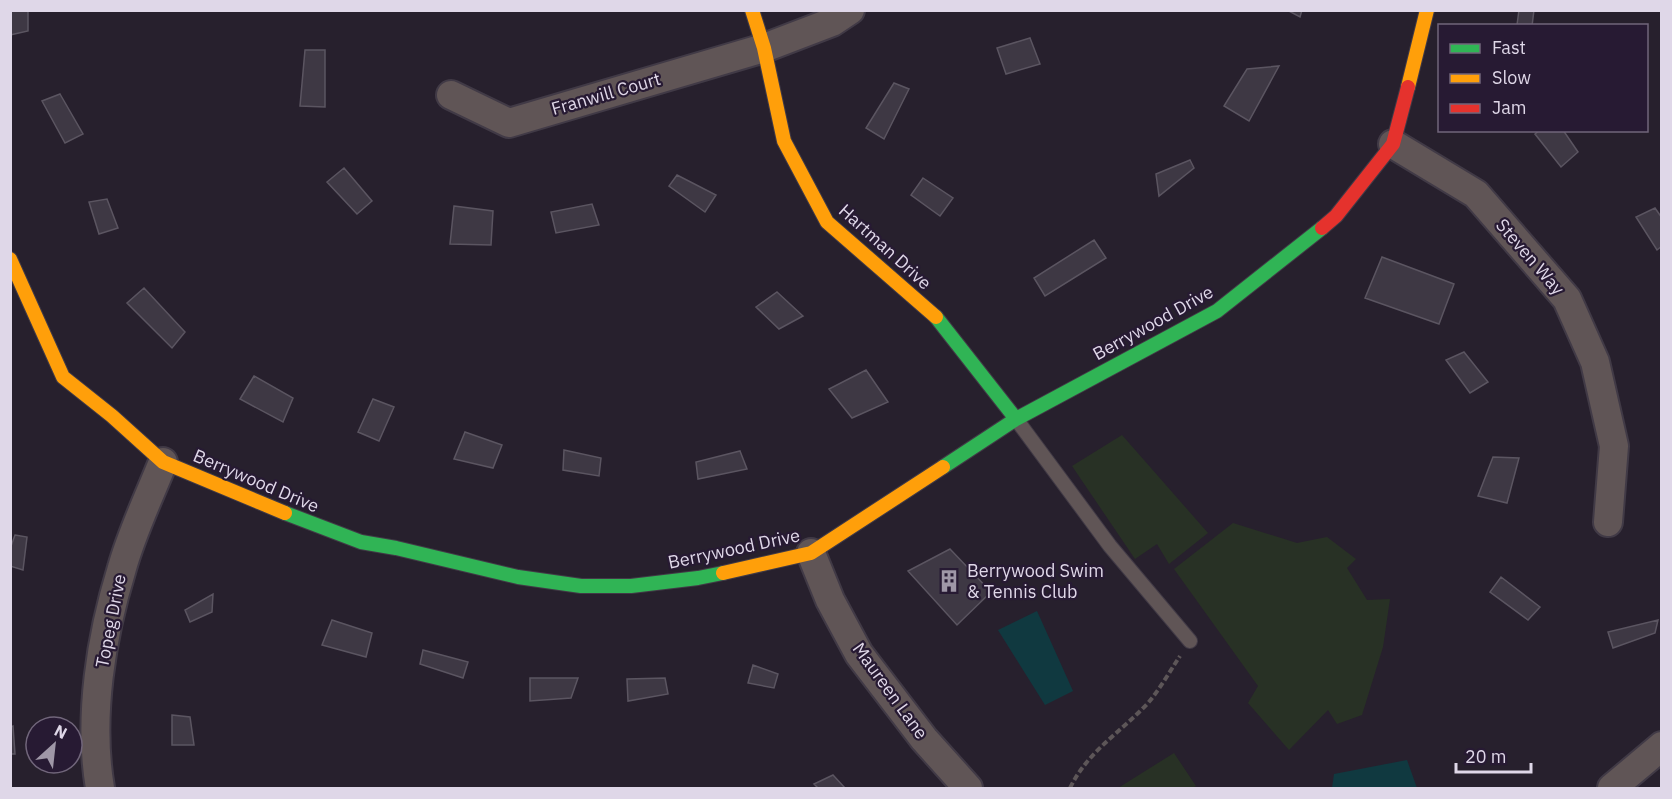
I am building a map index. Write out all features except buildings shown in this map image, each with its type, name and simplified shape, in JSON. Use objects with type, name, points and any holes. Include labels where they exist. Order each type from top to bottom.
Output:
[{"type":"street","name":"Hartman Drive","points":[[752,10],[764,48],[784,141],[827,222],[942,322],[1016,419]]},
{"type":"street","name":"Franwill Court","points":[[451,94],[508,123],[764,48],[832,22],[850,10]]},
{"type":"street","name":"Berrywood Drive","points":[[10,259],[63,377],[112,416],[163,462],[317,527],[361,542],[518,577],[581,586],[631,586],[698,578],[811,552],[1016,419],[1217,311],[1336,216],[1393,144],[1427,10]]},
{"type":"street","name":"Steven Way","points":[[1393,144],[1476,194],[1567,299],[1595,362],[1614,446],[1608,522]]},
{"type":"street","name":"Topeg Drive","points":[[100,789],[94,734],[102,649],[121,569],[163,462]]},
{"type":"street","name":"Maureen Lane","points":[[811,552],[830,600],[859,654],[924,739],[968,789]]},
{"type":"street","points":[[1612,789],[1662,746]]},
{"type":"lane","points":[[1016,419],[1110,546],[1190,641]]},
{"type":"path","points":[[1070,789],[1077,774],[1103,742],[1149,702],[1190,641]]},
{"type":"shaded area","points":[[1122,435],[1208,533],[1169,564],[1157,544],[1135,559],[1072,466]]},
{"type":"shaded area","points":[[1233,523],[1297,543],[1327,537],[1356,559],[1347,568],[1367,600],[1390,599],[1383,647],[1362,715],[1337,724],[1328,710],[1289,750],[1248,703],[1258,686],[1174,569]]},
{"type":"shaded area","points":[[1037,611],[1073,691],[1045,705],[998,630]]},
{"type":"shaded area","points":[[1174,753],[1196,786],[1193,788],[1118,788]]},
{"type":"shaded area","points":[[1407,760],[1417,788],[1332,788],[1334,774]]},
{"type":"traffic: fast","points":[[943,467],[1016,419],[1217,311],[1322,228]]},
{"type":"traffic: fast","points":[[936,317],[1016,419]]},
{"type":"traffic: fast","points":[[285,513],[361,542],[518,577],[581,586],[631,586],[723,573]]},
{"type":"traffic: slow","points":[[752,10],[764,48],[784,141],[827,222],[936,317]]},
{"type":"traffic: slow","points":[[1408,87],[1427,10]]},
{"type":"traffic: slow","points":[[10,259],[63,377],[112,416],[163,462],[285,513]]},
{"type":"traffic: slow","points":[[723,573],[811,553],[943,467]]},
{"type":"traffic: jam","points":[[1322,228],[1336,216],[1393,144],[1408,87]]},
{"type":"place","name":"Berrywood Swim & Tennis Club","points":[[949,581]]}]
